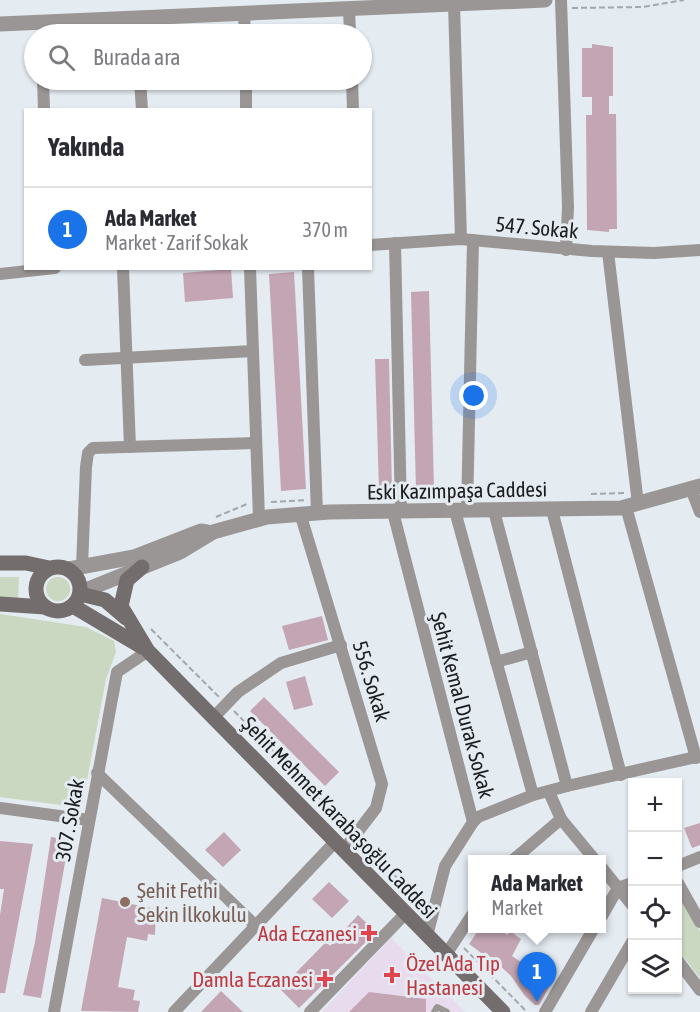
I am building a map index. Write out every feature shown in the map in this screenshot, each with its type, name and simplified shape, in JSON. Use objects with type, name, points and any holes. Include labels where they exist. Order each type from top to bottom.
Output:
[{"type":"main road","points":[[0,564],[26,563],[49,568]]},
{"type":"main road","points":[[45,607],[38,598],[36,587],[40,576],[49,568],[83,567],[78,579],[78,597]]},
{"type":"main road","points":[[126,618],[121,606],[124,589],[127,580],[142,567]]},
{"type":"main road","points":[[0,604],[45,607],[59,611],[78,597],[105,600],[126,618]]},
{"type":"main road","name":"Şehit Mehmet Karabaşoğlu Caddesi","points":[[78,597],[148,651],[445,956],[503,1012]]},
{"type":"main road","name":"Şehit Mehmet Karabaşoğlu Caddesi","points":[[126,618],[148,651]]},
{"type":"street","points":[[79,24],[138,18],[545,0]]},
{"type":"street","points":[[561,0],[568,207],[566,250]]},
{"type":"street","points":[[454,4],[467,240],[461,511],[496,662],[533,795]]},
{"type":"street","points":[[349,9],[350,24]]},
{"type":"street","points":[[244,13],[245,24]]},
{"type":"street","points":[[138,18],[138,24]]},
{"type":"street","points":[[0,24],[24,26]]},
{"type":"street","points":[[43,90],[44,108]]},
{"type":"street","points":[[141,90],[142,108]]},
{"type":"street","points":[[246,90],[246,108]]},
{"type":"street","points":[[352,90],[353,108]]},
{"type":"street","name":"547. Sokak","points":[[372,245],[467,240],[566,250],[654,254],[700,250]]},
{"type":"street","name":"Şehit Kemal Durak Sokak","points":[[395,243],[397,512],[473,822],[445,866],[427,936]]},
{"type":"street","points":[[473,822],[533,795],[698,757],[632,506],[608,252]]},
{"type":"street","points":[[0,274],[42,270]]},
{"type":"street","points":[[123,270],[130,447]]},
{"type":"street","points":[[250,270],[259,518]]},
{"type":"street","points":[[308,270],[317,513]]},
{"type":"street","points":[[85,360],[253,351]]},
{"type":"street","points":[[83,567],[83,509],[88,453],[93,448],[256,443]]},
{"type":"street","points":[[696,488],[700,512]]},
{"type":"street","name":"Eski Kazımpaşa Caddesi","points":[[78,597],[180,552],[213,532],[259,518],[300,513],[552,510],[632,506],[696,488]]},
{"type":"street","points":[[552,510],[621,775]]},
{"type":"street","points":[[494,511],[567,786]]},
{"type":"street","name":"556. Sokak","points":[[174,1012],[256,926],[339,847],[357,835],[376,808],[382,784],[300,513]]},
{"type":"street","name":"Eski Kazımpaşa Caddesi","points":[[83,567],[134,557],[201,531],[213,532]]},
{"type":"street","points":[[214,717],[226,703],[281,663],[341,645]]},
{"type":"street","name":"307. Sokak","points":[[54,1012],[117,672],[148,651]]},
{"type":"street","points":[[496,662],[532,651]]},
{"type":"street","points":[[98,773],[256,926]]},
{"type":"street","points":[[549,792],[561,819],[591,855]]},
{"type":"street","points":[[0,808],[89,820]]},
{"type":"street","points":[[519,855],[561,819]]},
{"type":"street","points":[[682,864],[700,857]]},
{"type":"street","points":[[606,873],[628,899]]},
{"type":"street","points":[[606,909],[618,888],[628,885]]},
{"type":"street","points":[[680,886],[700,922]]},
{"type":"street","points":[[310,1012],[405,914]]},
{"type":"street","points":[[445,956],[468,921]]},
{"type":"street","points":[[545,1012],[591,933]]},
{"type":"street","points":[[591,1012],[628,950]]},
{"type":"street","points":[[682,966],[700,990]]},
{"type":"lane","points":[[434,1012],[437,1007],[447,1012]]},
{"type":"path","points":[[642,7],[684,0]]},
{"type":"path","points":[[146,623],[357,835],[431,915]]},
{"type":"path","points":[[456,939],[527,1012]]},
{"type":"shaded area","name":"Özel Ada Tıp Hastanesi","points":[[391,938],[465,1012],[322,1012]]},
{"type":"green space","points":[[0,577],[19,577],[18,600],[0,598]]},
{"type":"green space","points":[[58,577],[67,580],[70,589],[67,598],[58,601],[49,598],[46,589],[49,580]]},
{"type":"green space","points":[[0,614],[86,627],[114,641],[116,652],[106,679],[83,802],[76,807],[0,797]]},
{"type":"green space","points":[[682,898],[700,931],[700,978],[682,955]]},
{"type":"building","points":[[592,44],[613,47],[613,96],[609,96],[609,114],[616,114],[617,229],[609,229],[609,232],[587,230],[586,115],[592,115],[592,97],[582,97],[582,48],[592,48]]},
{"type":"building","points":[[231,270],[233,298],[185,302],[183,273]]},
{"type":"building","points":[[294,272],[306,489],[281,491],[269,274]]},
{"type":"building","points":[[429,291],[434,490],[416,491],[411,292]]},
{"type":"building","points":[[375,359],[389,359],[392,490],[379,490]]},
{"type":"building","points":[[322,616],[328,640],[289,650],[282,626]]},
{"type":"building","points":[[305,676],[313,705],[294,710],[286,682]]},
{"type":"building","points":[[264,697],[339,772],[325,786],[250,711]]},
{"type":"building","points":[[700,823],[700,845],[692,848],[684,828]]},
{"type":"building","points":[[224,832],[241,850],[223,867],[205,850]]},
{"type":"building","points":[[51,837],[69,840],[41,998],[23,995],[35,942]]},
{"type":"building","points":[[0,841],[33,844],[5,993],[0,993],[0,915],[4,889],[0,889]]},
{"type":"building","points":[[329,882],[349,901],[332,918],[312,899]]},
{"type":"building","points":[[102,898],[156,909],[155,935],[148,934],[147,941],[127,937],[118,987],[135,990],[133,1000],[140,1001],[138,1012],[81,1011]]},
{"type":"building","points":[[358,915],[376,932],[299,1008],[280,989],[326,942],[330,946]]},
{"type":"building","points":[[477,933],[504,933],[507,935],[513,933],[521,939],[512,956],[536,972],[538,967],[556,974],[539,1005],[535,1005],[525,996],[511,976],[485,952],[484,955],[469,944]]},
{"type":"building","points":[[221,991],[243,1012],[201,1012]]},
{"type":"building","points":[[369,992],[426,999],[426,1012],[349,1012]]},
{"type":"place","name":"Şehit Fethi Sekin İlkokulu","points":[[125,902]]},
{"type":"place","name":"Ada Eczanesi","points":[[369,933]]},
{"type":"place","name":"Özel Ada Tıp Hastanesi","points":[[392,975]]},
{"type":"place","name":"Damla Eczanesi","points":[[325,979]]},
{"type":"place","name":"Ada Market","points":[[537,1002]]}]
